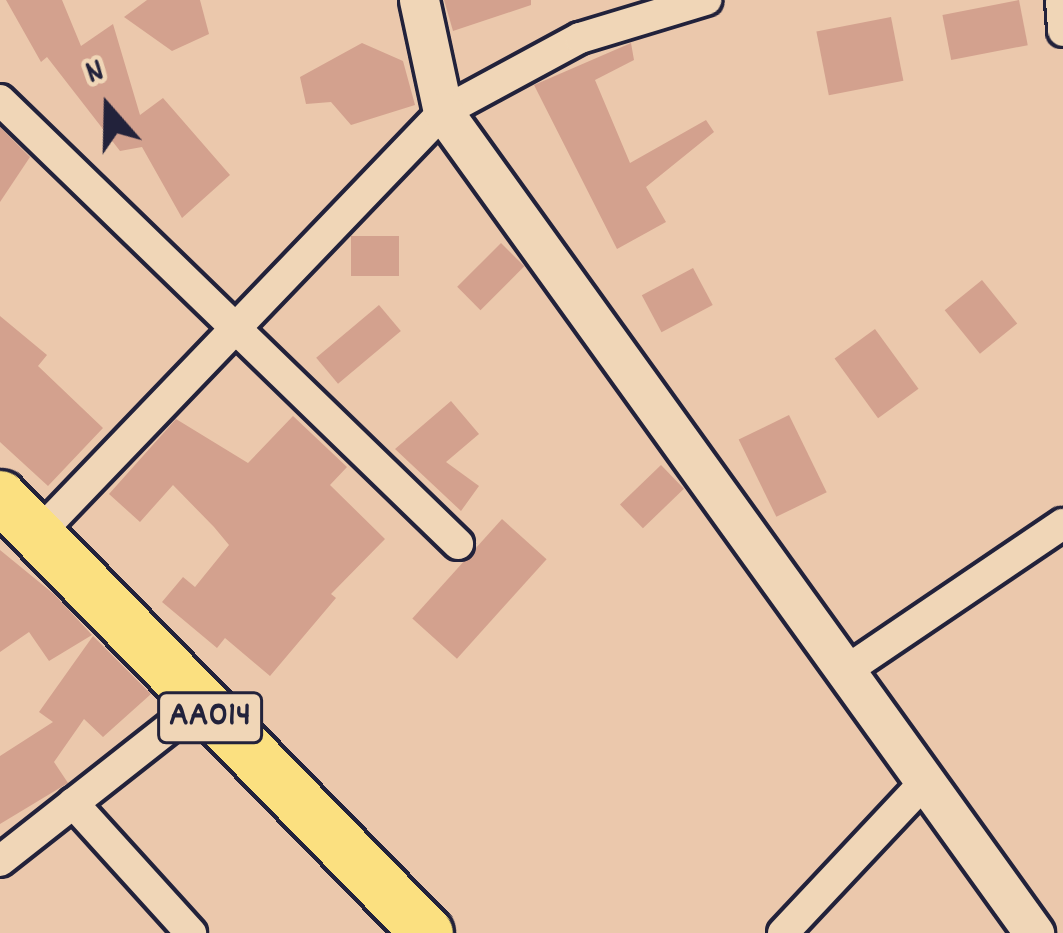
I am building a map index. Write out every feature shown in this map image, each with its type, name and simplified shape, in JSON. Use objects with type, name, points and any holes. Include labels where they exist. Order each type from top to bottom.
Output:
[{"type":"highway","name":"AA014","points":[[0,496],[40,532],[197,706],[427,933]]},
{"type":"street","points":[[419,0],[443,112],[850,668],[1034,933]]},
{"type":"street","points":[[40,532],[443,112],[580,38],[706,0]]},
{"type":"street","points":[[1061,0],[1063,31]]},
{"type":"street","points":[[0,100],[458,544]]},
{"type":"street","points":[[850,668],[1063,524]]},
{"type":"street","points":[[0,861],[197,706]]},
{"type":"street","points":[[783,933],[925,782]]},
{"type":"street","points":[[74,803],[191,933]]},
{"type":"building","points":[[6,0],[62,0],[81,46],[113,24],[140,115],[163,98],[230,175],[182,218],[142,147],[120,151],[47,57],[41,62]]},
{"type":"building","points":[[147,0],[200,0],[209,34],[172,51],[124,17]]},
{"type":"building","points":[[444,0],[531,0],[531,5],[453,31]]},
{"type":"building","points":[[1019,0],[1028,45],[951,60],[942,15]]},
{"type":"building","points":[[891,17],[903,81],[829,95],[816,32]]},
{"type":"building","points":[[362,43],[403,61],[415,105],[351,125],[331,102],[306,104],[300,77]]},
{"type":"building","points":[[631,43],[634,60],[595,80],[630,163],[706,120],[714,132],[646,187],[666,222],[617,249],[534,85]]},
{"type":"building","points":[[0,127],[30,157],[0,202]]},
{"type":"building","points":[[351,236],[399,236],[399,276],[351,276]]},
{"type":"building","points":[[501,243],[524,266],[480,310],[457,287]]},
{"type":"building","points":[[693,268],[713,305],[662,332],[642,295]]},
{"type":"building","points":[[982,280],[1017,324],[980,354],[945,310]]},
{"type":"building","points":[[379,305],[401,331],[338,384],[316,358]]},
{"type":"building","points":[[0,316],[47,355],[38,366],[103,428],[48,486],[0,442]]},
{"type":"building","points":[[875,329],[918,389],[878,418],[835,358]]},
{"type":"building","points":[[451,401],[479,434],[446,462],[479,486],[461,511],[395,449]]},
{"type":"building","points":[[789,415],[827,492],[776,517],[739,440]]},
{"type":"building","points":[[293,416],[347,467],[330,485],[385,539],[331,594],[336,598],[270,676],[225,638],[217,648],[162,602],[183,577],[195,587],[229,545],[214,527],[173,485],[140,522],[109,494],[176,419],[248,463]]},
{"type":"building","points":[[661,465],[684,489],[643,528],[620,505]]},
{"type":"building","points":[[502,519],[547,559],[457,659],[412,619]]},
{"type":"building","points":[[0,550],[55,595],[92,635],[49,661],[29,632],[0,652]]},
{"type":"building","points":[[93,636],[151,694],[103,737],[84,719],[54,762],[68,783],[0,824],[0,756],[53,722],[39,712]]}]
